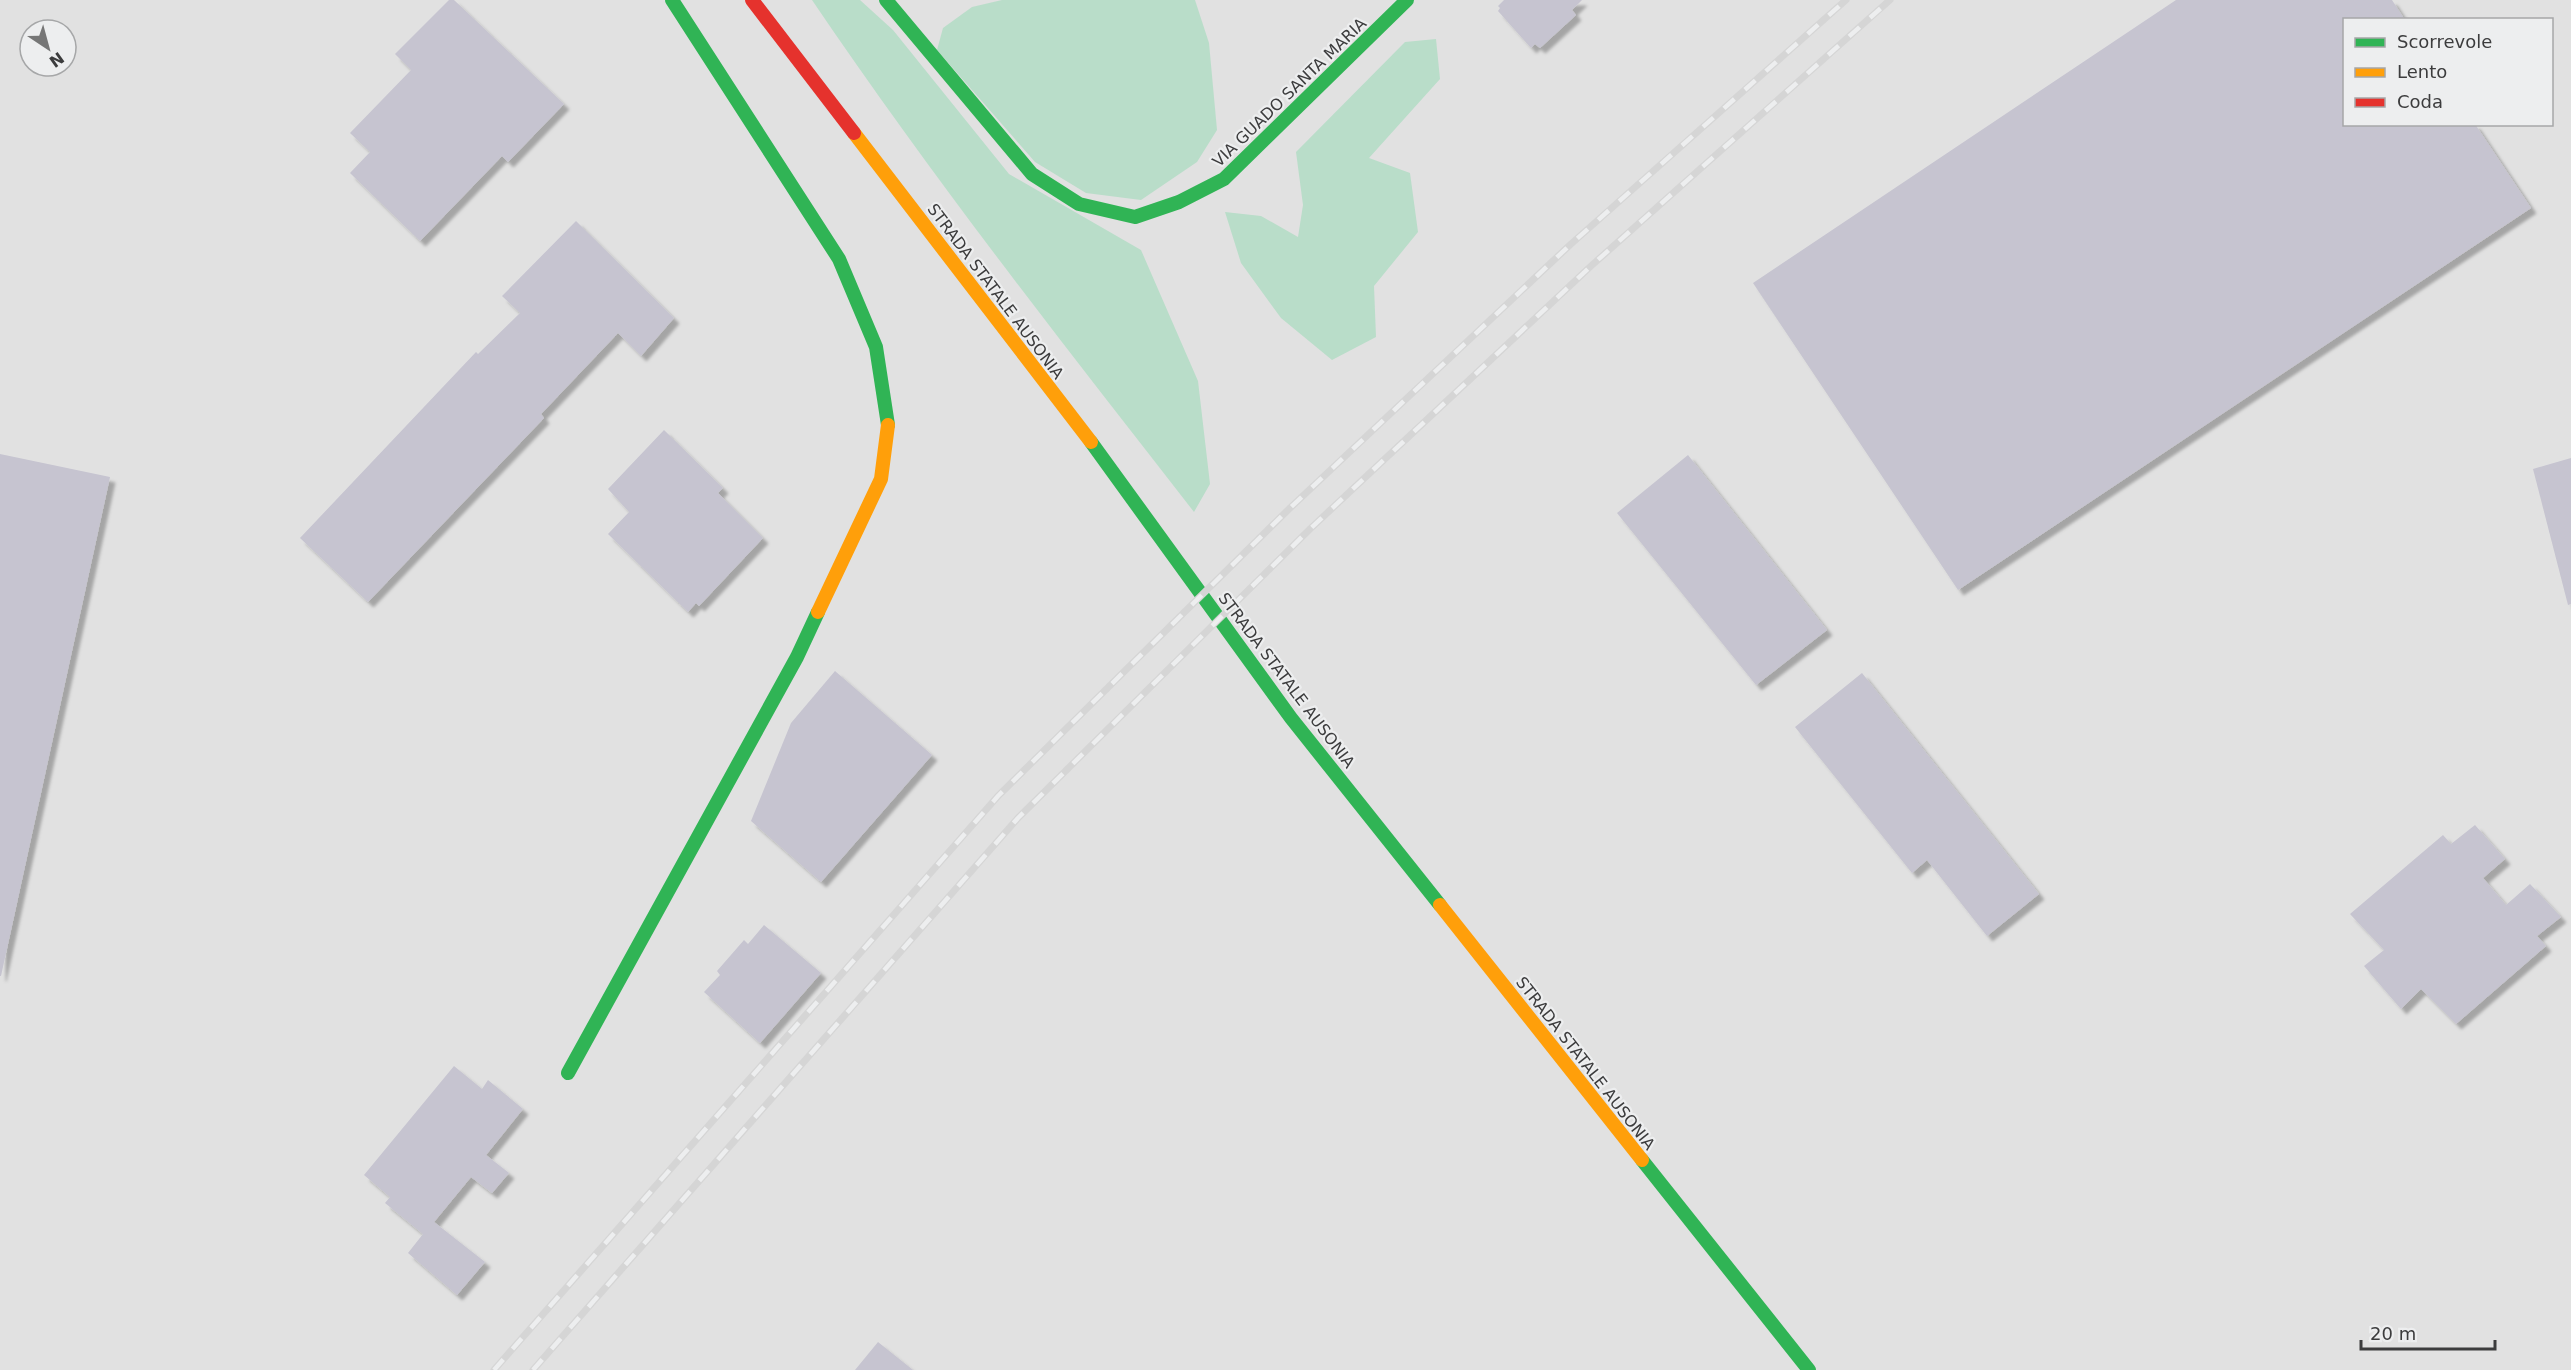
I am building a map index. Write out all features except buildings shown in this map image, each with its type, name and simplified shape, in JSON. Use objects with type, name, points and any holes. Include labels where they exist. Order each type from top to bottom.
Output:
[{"type":"street","points":[[568,1072],[797,657],[881,479],[889,421],[876,347],[839,259],[672,0]]},
{"type":"street","name":"STRADA STATALE AUSONIA","points":[[752,0],[1108,465],[1291,718],[1809,1370]]},
{"type":"street","name":"VIA GUADO SANTA MARIA","points":[[886,0],[1032,174],[1079,204],[1135,217],[1179,202],[1224,179],[1407,0]]},
{"type":"green space","points":[[812,0],[860,0],[893,30],[1009,174],[1141,250],[1198,381],[1210,484],[1194,512],[1047,323],[903,131]]},
{"type":"green space","points":[[1002,0],[1195,0],[1209,43],[1217,130],[1197,162],[1141,200],[1086,193],[1035,162],[937,50],[943,28],[972,7]]},
{"type":"green space","points":[[1436,39],[1440,79],[1369,158],[1410,173],[1418,232],[1374,286],[1376,337],[1332,360],[1281,318],[1241,263],[1225,212],[1261,216],[1298,237],[1303,205],[1296,152],[1405,42]]},
{"type":"railway","points":[[494,1370],[998,796],[1290,508],[1571,244],[1846,0]]},
{"type":"railway","points":[[533,1370],[1018,818],[1310,529],[1591,266],[1890,0]]},
{"type":"traffic: fast","points":[[672,0],[839,259],[876,347],[888,425]]},
{"type":"traffic: fast","points":[[886,0],[1032,174],[1079,204],[1135,217],[1179,202],[1224,179],[1407,0]]},
{"type":"traffic: fast","points":[[1091,442],[1291,718],[1440,905]]},
{"type":"traffic: fast","points":[[568,1073],[797,657],[818,612]]},
{"type":"traffic: fast","points":[[1642,1160],[1809,1370]]},
{"type":"traffic: slow","points":[[854,133],[1091,442]]},
{"type":"traffic: slow","points":[[818,612],[881,479],[888,425]]},
{"type":"traffic: slow","points":[[1440,905],[1642,1160]]},
{"type":"traffic: jam","points":[[752,0],[854,133]]}]
